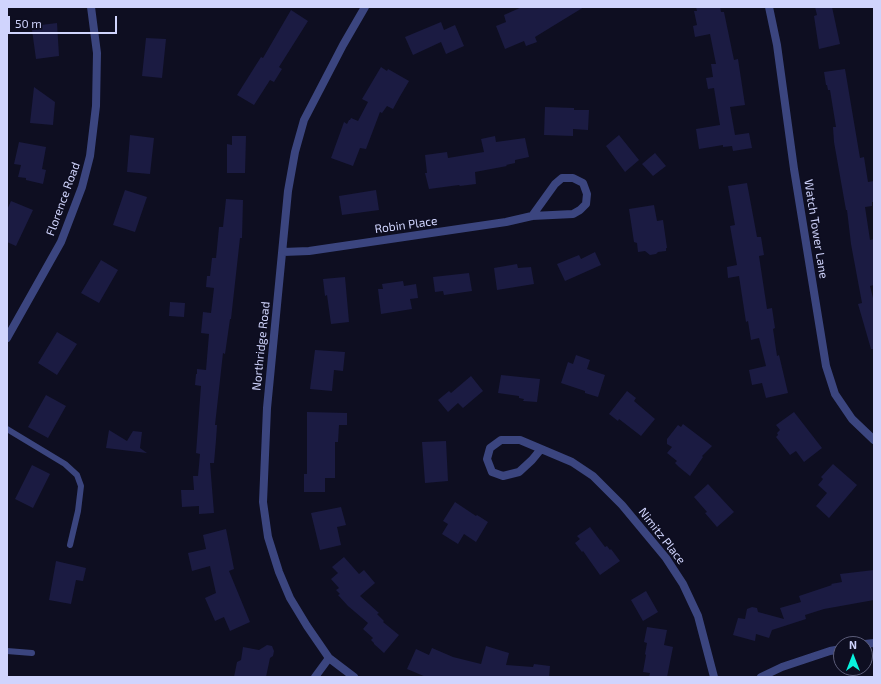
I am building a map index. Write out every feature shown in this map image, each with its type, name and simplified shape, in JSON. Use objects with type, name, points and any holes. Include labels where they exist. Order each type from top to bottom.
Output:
[{"type":"street","name":"Florence Road","points":[[7,338],[61,242],[82,187],[90,156],[96,106],[97,53],[92,7]]},
{"type":"street","name":"Northridge Road","points":[[354,677],[329,658],[290,598],[279,572],[268,537],[263,502],[267,408],[288,191],[295,152],[304,120],[343,45],[365,7]]},
{"type":"street","name":"Watch Tower Lane","points":[[769,7],[777,45],[794,169],[826,366],[835,394],[852,419],[874,440]]},
{"type":"street","name":"Robin Place","points":[[283,252],[309,250],[490,225],[532,216],[572,214],[580,210],[586,204],[587,194],[583,183],[573,178],[562,178],[555,184],[532,216]]},
{"type":"street","name":"Nimitz Place","points":[[541,450],[519,472],[503,476],[492,472],[487,459],[490,448],[501,440],[520,440],[572,462],[593,476],[622,505],[666,558],[683,584],[698,616],[714,677]]},
{"type":"street","points":[[761,677],[782,667],[833,650]]},
{"type":"street","points":[[315,677],[329,658]]},
{"type":"lane","points":[[7,429],[65,464],[77,475],[82,486],[70,545]]},
{"type":"lane","points":[[7,651],[32,654]]},
{"type":"building","points":[[522,7],[584,7],[535,37],[537,42],[526,46],[524,41],[505,49],[496,26],[506,22],[504,15]]},
{"type":"building","points":[[696,7],[720,7],[721,12],[724,12],[734,60],[738,59],[745,105],[730,107],[735,135],[749,133],[752,148],[733,151],[732,146],[723,147],[723,145],[699,149],[696,129],[720,125],[714,88],[708,89],[706,78],[713,77],[711,64],[716,64],[710,34],[695,37],[693,26],[697,25],[694,11],[697,11]]},
{"type":"building","points":[[815,7],[832,7],[840,44],[819,49],[814,16],[817,15]]},
{"type":"building","points":[[291,10],[308,21],[279,67],[282,69],[274,82],[270,80],[254,105],[237,95],[261,57],[263,58]]},
{"type":"building","points":[[441,22],[444,30],[455,25],[464,46],[446,54],[441,42],[413,55],[405,37]]},
{"type":"building","points":[[57,23],[59,56],[36,59],[32,30],[41,29],[41,25]]},
{"type":"building","points":[[146,38],[166,39],[162,78],[142,76]]},
{"type":"building","points":[[381,67],[387,71],[388,69],[409,81],[393,109],[387,106],[382,113],[380,112],[366,149],[360,148],[353,166],[331,158],[344,122],[347,124],[351,118],[358,121],[368,102],[362,99]]},
{"type":"building","points":[[845,69],[860,158],[864,157],[868,182],[874,181],[874,202],[872,202],[872,206],[865,207],[870,240],[874,239],[874,285],[870,286],[874,302],[874,349],[871,349],[858,304],[862,303],[834,142],[833,127],[836,127],[830,90],[828,90],[826,85],[824,72]]},
{"type":"building","points":[[34,87],[55,102],[53,125],[30,123]]},
{"type":"building","points":[[545,107],[589,110],[588,130],[573,129],[573,136],[544,135]]},
{"type":"building","points":[[130,135],[154,138],[150,174],[127,172]]},
{"type":"building","points":[[619,135],[639,160],[625,172],[606,146]]},
{"type":"building","points":[[232,136],[246,136],[245,173],[227,173],[227,144],[232,145]]},
{"type":"building","points":[[495,136],[496,142],[525,138],[529,157],[515,160],[515,163],[506,165],[507,166],[475,172],[476,184],[429,189],[425,173],[427,173],[425,155],[447,152],[448,158],[484,152],[481,139]]},
{"type":"building","points":[[19,142],[46,147],[42,169],[46,170],[43,184],[18,177],[21,165],[14,164]]},
{"type":"building","points":[[655,153],[666,166],[653,176],[642,164]]},
{"type":"building","points":[[747,183],[757,237],[761,237],[764,255],[759,256],[767,309],[772,308],[777,356],[779,355],[788,393],[766,398],[762,383],[752,385],[749,370],[766,366],[759,338],[751,340],[748,321],[746,322],[739,276],[728,278],[727,267],[737,265],[730,226],[735,225],[728,186]]},
{"type":"building","points":[[125,190],[147,197],[135,232],[113,225]]},
{"type":"building","points":[[376,190],[379,210],[342,215],[339,196]]},
{"type":"building","points":[[226,199],[243,200],[242,238],[240,238],[231,319],[225,354],[223,353],[215,425],[217,425],[214,463],[210,463],[214,513],[199,514],[199,506],[182,507],[181,490],[194,490],[193,476],[198,476],[200,454],[196,453],[201,386],[195,385],[196,374],[197,369],[206,370],[209,334],[201,333],[203,312],[211,313],[214,288],[206,287],[207,276],[210,276],[212,258],[216,258],[219,227],[223,227]]},
{"type":"building","points":[[11,201],[33,210],[16,246],[7,242],[7,210]]},
{"type":"building","points":[[654,205],[657,221],[663,220],[667,248],[666,251],[650,255],[645,251],[638,252],[637,243],[634,242],[629,209]]},
{"type":"building","points":[[595,252],[601,265],[565,281],[557,264],[579,255],[581,259]]},
{"type":"building","points":[[101,260],[118,270],[99,303],[81,293]]},
{"type":"building","points":[[517,264],[518,268],[531,267],[534,284],[497,290],[494,268]]},
{"type":"building","points":[[469,273],[472,291],[444,295],[443,291],[435,292],[433,277]]},
{"type":"building","points":[[345,277],[349,322],[331,324],[323,279]]},
{"type":"building","points":[[403,281],[404,286],[416,284],[418,298],[410,299],[412,309],[381,314],[378,289],[383,289],[382,284]]},
{"type":"building","points":[[170,302],[185,303],[184,317],[169,316]]},
{"type":"building","points":[[57,332],[77,344],[57,375],[38,363]]},
{"type":"building","points":[[315,350],[345,352],[343,371],[334,370],[332,391],[310,389]]},
{"type":"building","points":[[576,355],[590,360],[587,369],[605,375],[598,397],[561,383],[568,362],[573,364]]},
{"type":"building","points":[[501,375],[540,379],[537,402],[523,401],[524,399],[519,398],[519,396],[498,393]]},
{"type":"building","points":[[471,376],[483,391],[463,408],[458,403],[448,412],[438,400],[449,391],[451,393]]},
{"type":"building","points":[[627,391],[636,398],[634,401],[655,419],[641,436],[619,419],[618,421],[609,414]]},
{"type":"building","points":[[46,395],[66,406],[48,438],[28,427]]},
{"type":"building","points":[[307,412],[347,413],[347,425],[339,425],[338,442],[335,442],[335,478],[325,478],[325,492],[304,492],[304,474],[307,474]]},
{"type":"building","points":[[794,412],[822,448],[804,462],[796,451],[790,455],[776,437],[780,430],[776,425]]},
{"type":"building","points":[[683,424],[712,446],[702,456],[703,457],[690,476],[675,463],[677,461],[667,453],[672,447],[667,444],[667,439],[678,425],[681,427]]},
{"type":"building","points":[[109,430],[127,441],[133,431],[142,432],[140,448],[147,453],[106,448]]},
{"type":"building","points":[[446,441],[448,481],[425,483],[422,442]]},
{"type":"building","points":[[833,464],[857,485],[829,518],[816,506],[827,493],[818,485],[823,479],[821,477]]},
{"type":"building","points":[[32,465],[50,474],[33,508],[15,499]]},
{"type":"building","points":[[708,484],[734,512],[717,527],[694,497]]},
{"type":"building","points":[[455,502],[488,522],[476,542],[464,534],[458,544],[442,534],[448,524],[443,521]]},
{"type":"building","points":[[341,507],[346,525],[337,527],[341,545],[320,550],[311,513]]},
{"type":"building","points":[[590,527],[605,547],[607,546],[610,550],[611,549],[620,561],[600,575],[583,551],[582,552],[575,543],[580,539],[577,536]]},
{"type":"building","points":[[226,529],[234,569],[229,571],[250,622],[230,631],[224,617],[215,621],[205,598],[216,593],[210,566],[192,571],[188,553],[206,549],[203,535]]},
{"type":"building","points":[[344,557],[359,574],[364,570],[375,583],[360,596],[379,613],[377,614],[384,621],[383,622],[399,635],[384,653],[371,640],[373,638],[363,629],[368,623],[348,606],[338,595],[340,594],[336,590],[339,588],[331,579],[338,573],[332,567]]},
{"type":"building","points":[[56,561],[86,568],[83,581],[76,580],[71,604],[49,600]]},
{"type":"building","points":[[874,570],[874,600],[824,609],[805,615],[806,619],[772,630],[769,638],[756,634],[755,641],[733,635],[738,618],[745,619],[747,609],[752,607],[757,608],[758,612],[784,619],[780,608],[801,602],[799,596],[832,585],[831,584],[842,582],[840,574]]},
{"type":"building","points":[[646,591],[658,612],[643,621],[631,600]]},
{"type":"building","points":[[647,627],[667,630],[664,645],[673,647],[667,677],[649,677],[650,673],[643,672],[647,643],[644,642]]},
{"type":"building","points":[[267,645],[272,646],[274,651],[273,656],[270,658],[266,677],[234,677],[237,662],[241,660],[243,647],[259,650]]},
{"type":"building","points":[[486,646],[509,653],[506,665],[533,667],[534,664],[550,666],[549,677],[426,677],[407,669],[416,649],[429,655],[432,648],[453,657],[481,664]]}]
